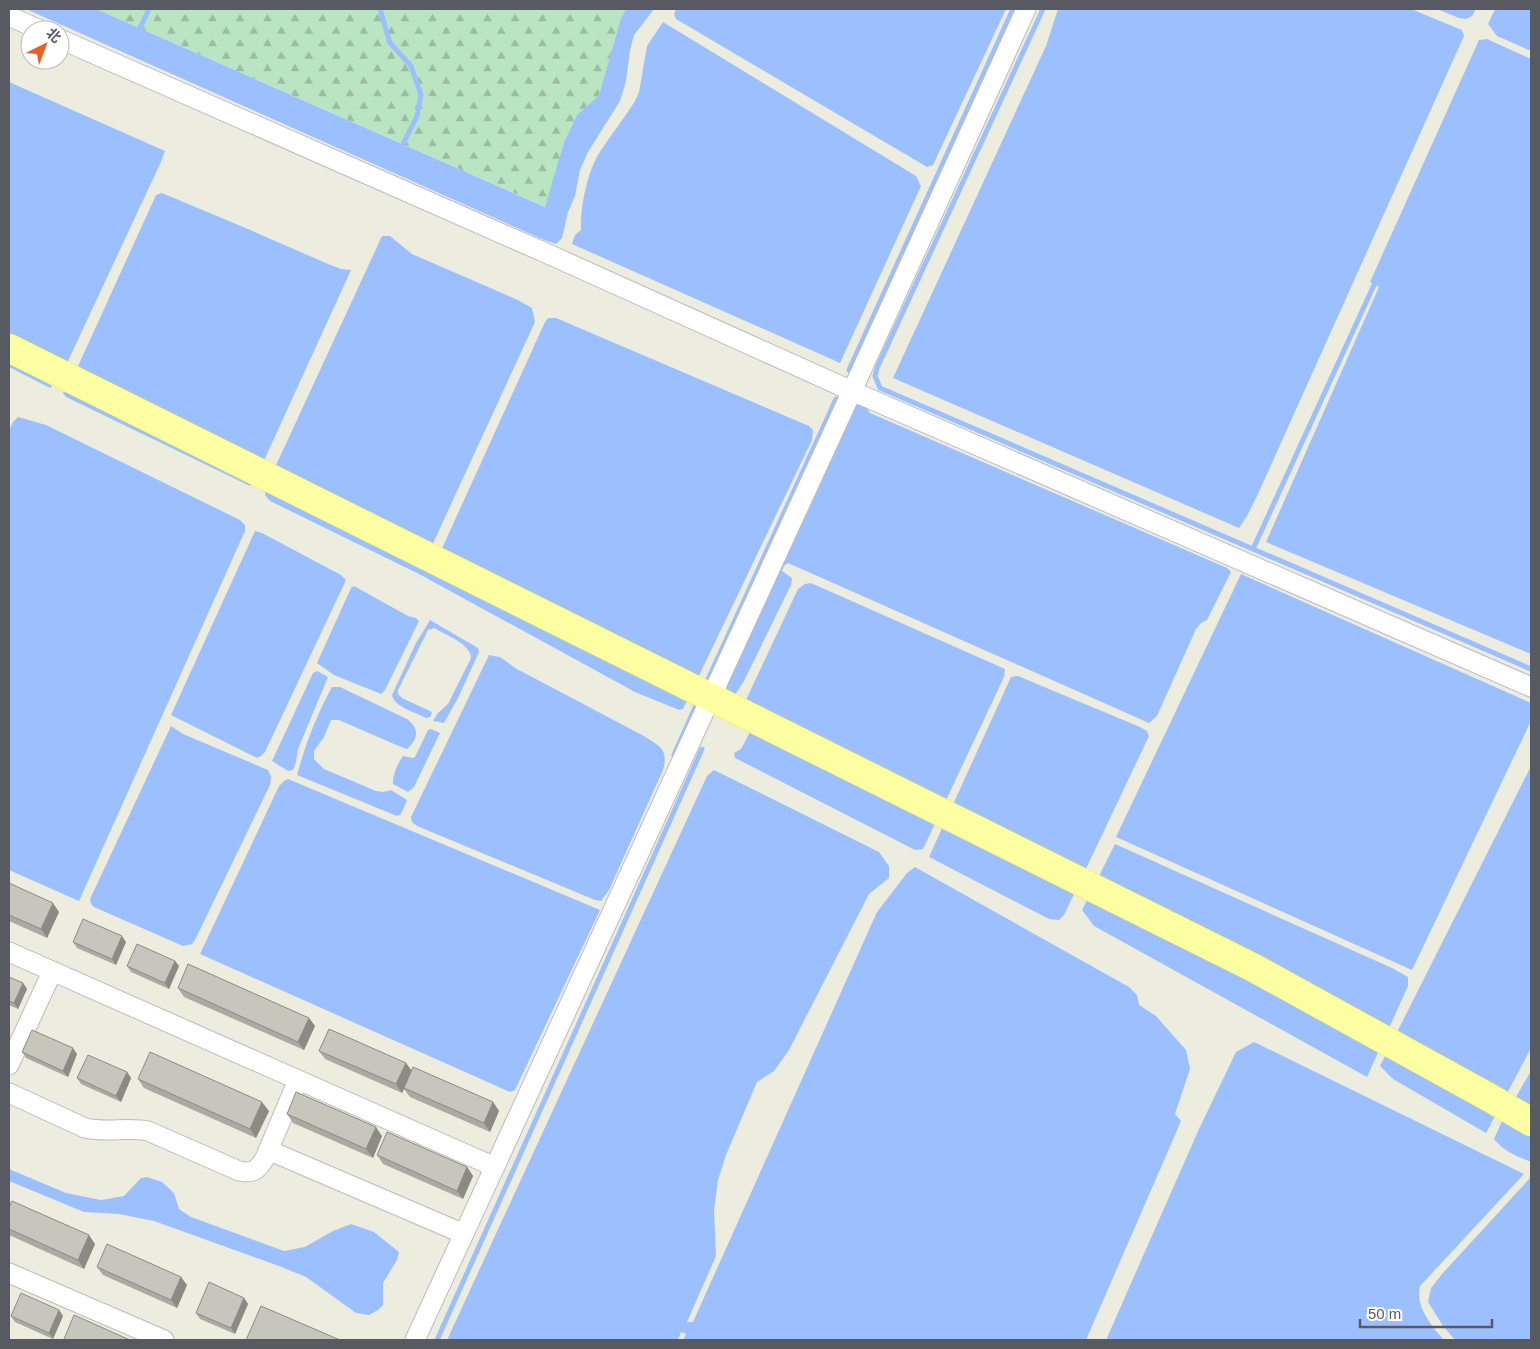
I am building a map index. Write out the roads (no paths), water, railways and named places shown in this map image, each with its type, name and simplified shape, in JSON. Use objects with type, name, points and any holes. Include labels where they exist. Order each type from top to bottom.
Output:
[{"type":"main road","points":[[9,348],[1254,968],[1492,1098],[1531,1122]]},
{"type":"street","points":[[415,1340],[495,1167],[705,695],[852,391],[1026,9]]},
{"type":"street","points":[[70,43],[557,258],[852,391],[1531,687]]},
{"type":"street","points":[[9,952],[495,1167]]},
{"type":"street","points":[[9,1065],[52,972]]},
{"type":"street","points":[[9,1093],[85,1128],[95,1131],[148,1130],[238,1172],[248,1173],[259,1167],[298,1080]]},
{"type":"street","points":[[268,1150],[464,1234]]},
{"type":"street","points":[[9,1273],[164,1340]]},
{"type":"water","points":[[26,9],[96,9],[545,207],[564,142],[577,115],[599,95],[621,18],[626,9],[654,9],[634,35],[626,81],[620,101],[588,152],[580,170],[575,196],[568,212],[562,238],[556,244],[70,29],[70,20],[51,20]]},
{"type":"water","points":[[676,9],[1006,9],[933,165],[927,167],[676,19],[674,14]]},
{"type":"water","points":[[1058,9],[1411,9],[1462,30],[1464,36],[1258,494],[1239,528],[893,378],[1046,46]]},
{"type":"water","points":[[1437,9],[1476,9],[1472,16],[1466,19]]},
{"type":"water","points":[[1495,9],[1531,9],[1531,51],[1497,36],[1488,24]]},
{"type":"water","points":[[663,22],[916,176],[921,186],[840,363],[572,244],[575,235],[581,230],[585,191],[594,163],[602,148],[635,101],[639,92],[647,46]]},
{"type":"water","points":[[1487,39],[1531,59],[1531,654],[1266,542],[1379,287],[1370,282],[1479,40]]},
{"type":"water","points":[[9,82],[165,151],[61,376],[50,388],[9,367]]},
{"type":"water","points":[[162,193],[328,264],[341,269],[351,270],[261,467],[250,486],[66,397],[63,393],[74,375],[156,195]]},
{"type":"water","points":[[382,236],[390,236],[412,254],[518,300],[532,308],[535,322],[423,565],[434,566],[548,318],[556,318],[809,426],[813,430],[812,440],[683,709],[679,710],[635,692],[419,574],[270,501],[265,495],[266,487]]},
{"type":"water","points":[[857,400],[863,402],[870,413],[1227,568],[1231,572],[1207,620],[1196,629],[1157,716],[1149,723],[788,563],[782,571],[792,578],[791,585],[744,681],[732,699],[716,701]]},
{"type":"water","points":[[18,417],[46,425],[240,520],[245,525],[245,531],[79,901],[9,870],[9,431],[13,422]]},
{"type":"water","points":[[255,531],[341,575],[346,580],[265,752],[257,758],[171,715]]},
{"type":"water","points":[[1241,574],[1531,703],[1531,721],[1412,970],[1116,837]]},
{"type":"water","points":[[811,583],[1005,669],[1004,677],[923,849],[915,850],[735,758],[734,753],[741,749],[755,723],[745,702],[798,589],[805,584]]},
{"type":"water","points":[[354,586],[419,621],[385,690],[381,694],[334,675],[317,663],[351,588]]},
{"type":"water","points":[[430,620],[478,648],[479,652],[458,698],[444,723],[433,721],[438,713],[448,704],[471,658],[467,648],[451,637],[434,628],[428,630],[398,690],[398,694],[402,698],[432,712],[430,717],[426,718],[406,709],[397,703],[392,695],[416,643]]},
{"type":"water","points":[[489,655],[500,657],[517,669],[642,735],[658,745],[663,752],[665,763],[663,770],[609,890],[601,901],[417,826],[412,822],[411,817]]},
{"type":"water","points":[[317,671],[328,677],[298,749],[293,770],[288,771],[272,761],[313,673]]},
{"type":"water","points":[[1018,676],[1140,727],[1147,731],[1149,736],[1064,915],[1059,920],[1049,919],[929,857],[1011,677]]},
{"type":"water","points":[[332,687],[340,687],[407,719],[414,726],[416,733],[414,741],[407,749],[339,720],[331,720],[324,737],[314,751],[314,759],[324,769],[376,791],[391,790],[407,800],[401,814],[397,816],[297,775],[312,730]]},
{"type":"water","points":[[171,726],[183,734],[268,770],[271,776],[270,785],[195,940],[192,944],[183,946],[94,907],[90,899]]},
{"type":"water","points":[[431,729],[440,733],[414,787],[408,792],[393,784],[393,777],[403,756],[415,757],[428,730]]},
{"type":"water","points":[[1531,766],[1531,1048],[1486,1133],[1393,1079],[1380,1066]]},
{"type":"water","points":[[714,770],[879,852],[889,866],[889,878],[869,894],[789,1050],[774,1071],[757,1082],[726,1155],[718,1180],[714,1211],[716,1256],[687,1322],[693,1322],[877,912],[907,873],[915,867],[1129,987],[1137,995],[1139,1005],[1156,1016],[1186,1050],[1190,1069],[1175,1114],[1181,1121],[1086,1340],[683,1340],[686,1334],[681,1332],[678,1340],[447,1340],[707,776]]},
{"type":"water","points":[[288,779],[600,910],[515,1090],[510,1092],[200,954],[279,786]]},
{"type":"water","points":[[1115,844],[1392,968],[1408,977],[1408,986],[1367,1077],[1094,926],[1082,910]]},
{"type":"water","points":[[1254,1042],[1524,1174],[1420,1286],[1420,1301],[1425,1315],[1444,1340],[1106,1340],[1199,1129],[1236,1052]]},
{"type":"water","points":[[1531,1071],[1531,1162],[1506,1150],[1494,1139],[1502,1121]]},
{"type":"water","points":[[9,1169],[66,1193],[101,1200],[124,1196],[141,1178],[147,1177],[162,1182],[174,1193],[179,1209],[191,1217],[284,1251],[305,1247],[333,1231],[351,1224],[374,1232],[399,1252],[397,1260],[383,1283],[383,1305],[369,1315],[356,1313],[306,1277],[154,1221],[119,1214],[84,1212],[9,1181]]},
{"type":"water","points":[[1531,1177],[1531,1340],[1455,1340],[1443,1326],[1428,1302],[1431,1288]]},
{"type":"waterway","points":[[140,28],[149,9]]},
{"type":"waterway","points":[[380,9],[390,43],[411,66],[421,95],[417,116],[403,144]]},
{"type":"waterway","points":[[849,370],[1013,9]]},
{"type":"waterway","points":[[1043,9],[877,368],[875,376],[880,388],[1531,669]]},
{"type":"waterway","points":[[1253,549],[1374,285]]},
{"type":"waterway","points":[[705,686],[836,399]]},
{"type":"waterway","points":[[674,755],[698,701]]},
{"type":"waterway","points":[[437,1340],[702,749]]}]
